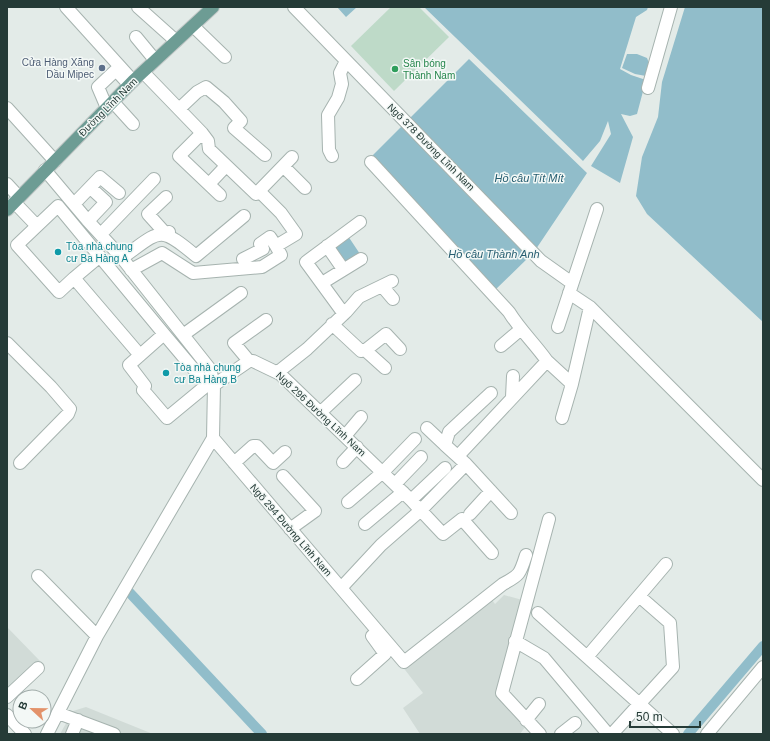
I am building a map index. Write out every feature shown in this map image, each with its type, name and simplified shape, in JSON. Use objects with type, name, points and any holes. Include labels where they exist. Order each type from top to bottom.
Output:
[{"type":"main road","name":"Đường Lĩnh Nam","points":[[13,203],[155,60],[213,7]]},
{"type":"street","points":[[66,7],[132,83]]},
{"type":"street","points":[[138,7],[176,41]]},
{"type":"street","name":"Ngõ 378 Đường Lĩnh Nam","points":[[294,7],[541,261],[590,307],[763,480]]},
{"type":"street","points":[[648,88],[671,7]]},
{"type":"street","points":[[193,26],[225,57]]},
{"type":"street","points":[[136,37],[155,60]]},
{"type":"street","points":[[332,156],[329,150],[328,115],[338,98],[342,84],[340,73],[346,61]]},
{"type":"street","points":[[132,83],[116,70],[98,87],[110,105],[133,124]]},
{"type":"street","points":[[143,72],[202,133],[208,141],[209,149],[256,194],[284,167],[292,157]]},
{"type":"street","points":[[179,109],[197,92],[206,87],[224,102],[241,121],[234,128],[265,155]]},
{"type":"street","points":[[7,108],[55,160]]},
{"type":"street","points":[[202,133],[179,156],[220,195]]},
{"type":"street","points":[[371,162],[509,312],[520,330],[535,344],[547,361],[572,384]]},
{"type":"street","points":[[209,184],[226,166]]},
{"type":"street","points":[[284,167],[305,188]]},
{"type":"street","points":[[45,170],[132,270],[210,369],[214,385],[213,438],[97,636],[47,734]]},
{"type":"street","points":[[74,204],[100,177],[119,193]]},
{"type":"street","points":[[101,234],[154,179]]},
{"type":"street","points":[[7,184],[13,203],[37,226]]},
{"type":"street","points":[[88,221],[106,202],[94,191]]},
{"type":"street","points":[[259,191],[281,213],[296,234],[276,246]]},
{"type":"street","points":[[166,198],[148,214],[196,256],[244,216]]},
{"type":"street","points":[[99,257],[59,292],[17,245],[58,206],[99,257],[164,334],[206,385],[167,418],[143,390],[145,386],[130,365],[139,354],[164,334]]},
{"type":"street","points":[[558,328],[596,209]]},
{"type":"street","points":[[344,314],[306,262],[360,222]]},
{"type":"street","points":[[122,258],[151,237],[169,232]]},
{"type":"street","points":[[132,270],[162,254],[193,273],[262,267],[281,255],[270,238],[260,244],[263,249],[243,259]]},
{"type":"street","points":[[327,246],[344,269]]},
{"type":"street","points":[[322,284],[361,259]]},
{"type":"street","points":[[74,278],[139,354]]},
{"type":"street","points":[[278,372],[307,350],[332,324],[344,314],[359,296],[387,283],[394,299]]},
{"type":"street","points":[[183,335],[241,293]]},
{"type":"street","points":[[562,418],[572,384],[590,307]]},
{"type":"street","points":[[214,385],[249,361],[234,343],[266,320]]},
{"type":"street","points":[[332,324],[361,351],[365,350],[385,368]]},
{"type":"street","points":[[501,346],[520,330]]},
{"type":"street","points":[[365,350],[386,334],[400,349]]},
{"type":"street","points":[[7,343],[70,409],[68,414],[20,463]]},
{"type":"street","name":"Ngõ 296 Đường Lĩnh Nam","points":[[249,361],[278,372],[407,493],[443,534],[462,519],[492,553]]},
{"type":"street","points":[[341,588],[381,545],[421,510],[512,397],[547,361]]},
{"type":"street","points":[[512,397],[513,376]]},
{"type":"street","points":[[320,412],[355,380]]},
{"type":"street","points":[[445,445],[449,432],[491,393]]},
{"type":"street","points":[[345,436],[361,416]]},
{"type":"street","points":[[427,428],[462,460],[511,513]]},
{"type":"street","name":"Ngõ 294 Đường Lĩnh Nam","points":[[213,438],[404,662],[503,584],[516,576]]},
{"type":"street","points":[[348,502],[383,472],[415,439]]},
{"type":"street","points":[[234,463],[253,446],[257,446],[273,463],[285,452]]},
{"type":"street","points":[[343,462],[357,447]]},
{"type":"street","points":[[407,493],[421,457]]},
{"type":"street","points":[[365,524],[443,467]]},
{"type":"street","points":[[283,476],[315,510],[290,529]]},
{"type":"street","points":[[470,514],[491,491]]},
{"type":"street","points":[[540,734],[502,693],[515,641],[550,520]]},
{"type":"street","points":[[526,555],[521,570],[516,576],[533,581]]},
{"type":"street","points":[[587,657],[666,564]]},
{"type":"street","points":[[38,576],[97,636]]},
{"type":"street","points":[[612,734],[673,667],[670,623],[639,596]]},
{"type":"street","points":[[357,607],[369,632],[385,654],[357,679]]},
{"type":"street","points":[[538,614],[673,734]]},
{"type":"street","points":[[515,641],[544,658],[608,734]]},
{"type":"street","points":[[707,734],[763,667]]},
{"type":"street","points":[[7,697],[38,668]]},
{"type":"street","points":[[526,720],[539,704]]},
{"type":"street","points":[[58,713],[114,734]]},
{"type":"street","points":[[7,715],[25,734]]},
{"type":"street","points":[[72,734],[78,720]]},
{"type":"street","points":[[561,734],[574,723]]},
{"type":"shaded area","points":[[504,595],[526,601],[500,693],[528,723],[520,734],[420,734],[403,708],[423,693],[402,666],[489,596],[495,604]]},
{"type":"shaded area","points":[[7,627],[40,661],[7,694]]},
{"type":"shaded area","points":[[86,707],[153,734],[60,734],[73,711]]},
{"type":"green space","name":"Sân bóng Thành Nam","points":[[391,7],[419,7],[449,37],[394,91],[351,46]]},
{"type":"water","points":[[337,7],[357,7],[346,17]]},
{"type":"water","points":[[424,7],[648,7],[647,10],[636,17],[620,69],[631,75],[646,80],[637,114],[630,116],[621,114],[633,137],[620,183],[591,166],[611,134],[608,121],[600,141],[583,161]]},
{"type":"water","points":[[685,7],[763,7],[763,322],[647,214],[636,196],[642,157],[658,117],[662,82]]},
{"type":"water","points":[[627,54],[637,54],[647,58],[649,63],[646,76],[635,74],[622,68]]},
{"type":"water","name":"Hồ câu Tít Mít","points":[[469,59],[587,173],[536,249],[409,119]]},
{"type":"water","name":"Hồ câu Thành Anh","points":[[404,124],[531,255],[494,291],[370,158]]},
{"type":"water","points":[[348,236],[362,257],[345,268],[330,249]]},
{"type":"waterway","points":[[129,592],[262,734]]},
{"type":"waterway","points":[[688,734],[763,646]]},
{"type":"place","name":"Cửa Hàng Xăng Dầu Mipec","points":[[102,68]]},
{"type":"place","name":"Sân bóng Thành Nam","points":[[395,69]]},
{"type":"place","name":"Tòa nhà chung cư Ba Hàng A","points":[[58,252]]},
{"type":"place","name":"Tòa nhà chung cư Ba Hàng B","points":[[166,373]]}]
